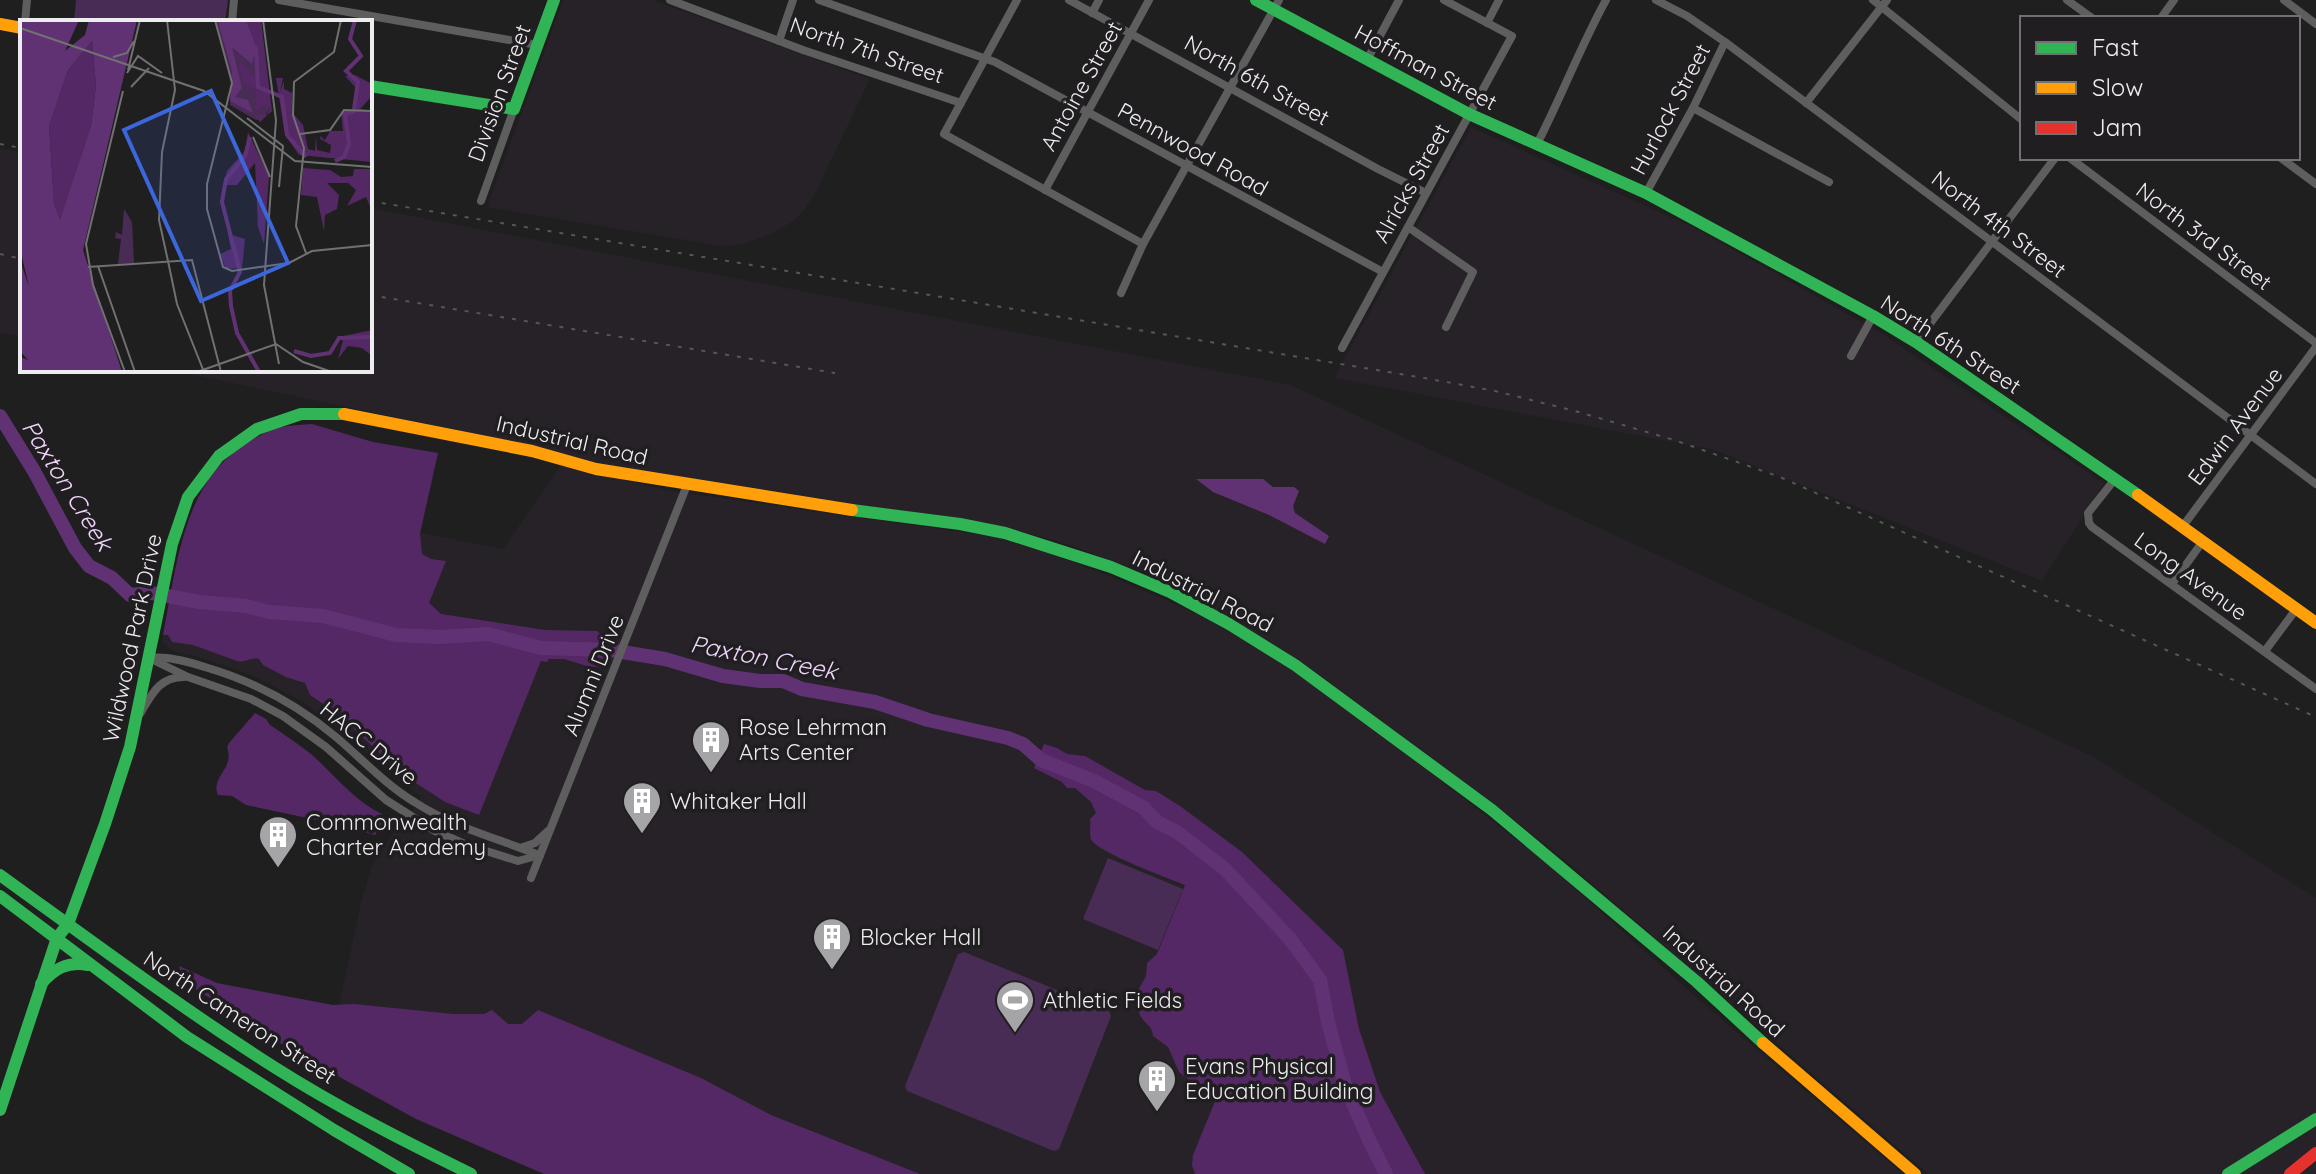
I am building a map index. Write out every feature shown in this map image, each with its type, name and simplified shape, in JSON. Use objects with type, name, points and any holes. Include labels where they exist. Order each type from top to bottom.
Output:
[{"type":"main road","name":"Division Street","points":[[514,109],[554,0]]},
{"type":"main road","name":"Hoffman Street","points":[[1256,0],[1276,5],[1469,114],[1536,146]]},
{"type":"main road","points":[[0,24],[20,28]]},
{"type":"main road","points":[[372,86],[514,109]]},
{"type":"main road","name":"North 6th Street","points":[[1536,146],[1646,193],[1916,342],[2183,526],[2316,623]]},
{"type":"main road","name":"Industrial Road","points":[[301,414],[334,413],[367,417],[532,451],[596,469],[1005,533],[1111,567],[1170,592],[1295,665],[1492,810],[1697,982],[1791,1069],[1915,1174]]},
{"type":"main road","name":"Wildwood Park Drive","points":[[0,1110],[57,938],[68,924],[105,824],[136,722],[163,584],[179,519],[188,497],[219,456],[243,437],[271,423],[301,414]]},
{"type":"main road","name":"North Cameron Street","points":[[0,875],[183,1007],[276,1068],[378,1128],[471,1174]]},
{"type":"main road","name":"North Cameron Street","points":[[0,896],[220,1059],[409,1174]]},
{"type":"main road","points":[[41,984],[65,964],[90,965]]},
{"type":"main road","points":[[2228,1174],[2316,1119]]},
{"type":"main road","points":[[2290,1174],[2316,1153]]},
{"type":"street","points":[[25,20],[27,0]]},
{"type":"street","points":[[232,20],[234,0]]},
{"type":"street","points":[[279,0],[538,45]]},
{"type":"street","name":"North 7th Street","points":[[670,0],[961,103]]},
{"type":"street","points":[[779,41],[793,0]]},
{"type":"street","name":"Pennwood Road","points":[[819,0],[985,58],[1383,272]]},
{"type":"street","points":[[1017,0],[944,134],[1143,244]]},
{"type":"street","name":"North 6th Street","points":[[1069,0],[1426,193]]},
{"type":"street","points":[[1092,13],[1099,0]]},
{"type":"street","name":"Antoine Street","points":[[1045,190],[1149,0]]},
{"type":"street","points":[[1368,58],[1399,0]]},
{"type":"street","points":[[1444,0],[1487,23],[1499,0]]},
{"type":"street","points":[[1536,146],[1606,0]]},
{"type":"street","name":"North 4th Street","points":[[1656,0],[1687,16],[1725,42],[2316,484]]},
{"type":"street","points":[[1873,0],[1885,4],[2020,118]]},
{"type":"street","points":[[2067,0],[2089,16]]},
{"type":"street","points":[[2284,0],[2316,24]]},
{"type":"street","points":[[1806,103],[1885,4]]},
{"type":"street","points":[[1121,293],[1143,244],[1276,5]]},
{"type":"street","name":"Alricks Street","points":[[1342,348],[1512,36],[1487,23]]},
{"type":"street","name":"Hurlock Street","points":[[1646,193],[1725,42]]},
{"type":"street","points":[[1693,108],[1829,182]]},
{"type":"street","name":"Division Street","points":[[481,201],[514,109]]},
{"type":"street","points":[[1916,342],[2053,160]]},
{"type":"street","name":"North 3rd Street","points":[[2073,160],[2316,345]]},
{"type":"street","points":[[2284,160],[2316,184]]},
{"type":"street","points":[[1408,227],[1473,272],[1446,327]]},
{"type":"street","points":[[1851,356],[1873,316]]},
{"type":"street","name":"Edwin Avenue","points":[[2183,526],[2316,345]]},
{"type":"street","name":"Long Avenue","points":[[2115,479],[2088,513],[2089,523],[2316,689]]},
{"type":"street","name":"Alumni Drive","points":[[518,861],[531,878],[687,485]]},
{"type":"street","points":[[2172,584],[2203,541]]},
{"type":"street","points":[[2265,651],[2297,608]]},
{"type":"street","name":"HACC Drive","points":[[149,658],[163,656],[223,672],[266,691],[320,725],[382,779],[426,810],[472,832],[540,855]]},
{"type":"street","name":"HACC Drive","points":[[149,658],[188,677],[234,692],[283,716],[326,747],[379,795],[427,826],[467,845],[518,861]]},
{"type":"street","points":[[136,722],[158,685],[173,677],[188,677]]},
{"type":"street","points":[[522,848],[535,843],[551,827]]},
{"type":"street","points":[[518,861],[540,855]]},
{"type":"shaded area","points":[[76,0],[228,0],[225,20],[74,20]]},
{"type":"shaded area","points":[[563,0],[653,0],[870,79],[805,209],[792,222],[773,233],[744,244],[722,246],[487,207]]},
{"type":"shaded area","points":[[1471,127],[1699,230],[1881,333],[2104,483],[2042,581],[1715,450],[1334,378]]},
{"type":"shaded area","points":[[0,148],[20,152],[20,337],[0,332]]},
{"type":"shaded area","points":[[372,208],[1291,385],[2094,757],[2316,898],[2316,1174],[1928,1174],[1566,861],[1491,802],[1325,679],[1193,597],[1132,568],[1064,543],[1004,527],[611,466],[180,372],[372,372]]},
{"type":"shaded area","points":[[312,424],[373,442],[438,453],[420,533],[422,554],[446,561],[429,603],[441,614],[545,630],[597,631],[605,639],[619,642],[609,666],[590,667],[564,659],[541,661],[479,815],[445,802],[399,772],[342,717],[310,695],[305,683],[263,665],[259,659],[237,661],[193,645],[172,642],[168,635],[163,635],[181,543],[204,488],[221,464],[245,444],[275,429]]},
{"type":"shaded area","points":[[312,425],[373,442],[438,453],[421,533],[503,549],[561,465],[671,491],[991,536],[1049,553],[1200,615],[1296,669],[1542,859],[1697,998],[1903,1174],[568,1174],[328,1057],[371,868],[421,796],[397,780],[303,702],[249,674],[172,651],[162,643],[187,521],[202,488],[227,459],[254,439]]},
{"type":"shaded area","points":[[1196,479],[1263,479],[1273,487],[1294,487],[1299,491],[1293,506],[1295,513],[1329,536],[1325,544],[1269,515],[1213,492]]},
{"type":"shaded area","points":[[255,713],[311,754],[362,802],[382,814],[383,824],[375,835],[246,805],[232,796],[218,795],[217,783],[228,762],[227,747]]},
{"type":"shaded area","points":[[1044,744],[1067,754],[1085,756],[1180,806],[1242,852],[1343,950],[1359,1029],[1380,1092],[1425,1174],[1195,1174],[1193,1155],[1216,1099],[1179,1072],[1168,1047],[1153,1036],[1132,1001],[1146,976],[1147,963],[1157,954],[1185,885],[1105,851],[1091,839],[1090,819],[1096,813],[1091,802],[1075,788],[1067,788],[1062,782],[1034,768]]},
{"type":"shaded area","points":[[1108,858],[1183,889],[1158,950],[1083,919]]},
{"type":"shaded area","name":"Athletic Fields","points":[[964,952],[1109,1011],[1111,1016],[1059,1149],[1054,1151],[907,1091],[905,1086],[958,954]]},
{"type":"shaded area","points":[[179,966],[217,983],[333,1005],[354,1004],[453,1014],[484,1014],[492,1010],[508,1024],[522,1024],[538,1010],[701,1078],[771,1115],[920,1174],[544,1174],[416,1119],[296,1053],[183,981]]},
{"type":"waterway","name":"Paxton Creek","points":[[0,416],[75,548],[89,566],[112,578],[130,595],[152,593],[269,612],[323,616],[396,635],[440,637],[488,634],[541,648],[610,650],[665,659],[723,676],[783,681],[802,689],[875,702],[928,720],[1008,738],[1023,744],[1041,760],[1094,781],[1144,808],[1157,822],[1177,832],[1225,869],[1290,939],[1320,980],[1346,1088],[1386,1174]]},
{"type":"railway","points":[[0,144],[20,148]]},
{"type":"railway","points":[[372,201],[1430,379],[1575,411],[1674,440],[1780,477],[2316,717]]},
{"type":"railway","points":[[0,254],[20,259]]},
{"type":"railway","points":[[372,295],[835,373]]},
{"type":"traffic: fast","points":[[372,86],[514,109],[554,0]]},
{"type":"traffic: fast","points":[[1256,0],[1469,114],[1646,193],[1873,316],[1916,342],[2138,495]]},
{"type":"traffic: fast","points":[[0,1110],[57,938],[68,924],[130,747],[172,544],[188,497],[219,456],[257,429],[301,414],[344,414]]},
{"type":"traffic: fast","points":[[852,510],[1005,533],[1111,567],[1170,592],[1229,624],[1295,665],[1492,810],[1697,982],[1763,1043]]},
{"type":"traffic: fast","points":[[0,875],[274,1067],[371,1123],[471,1174]]},
{"type":"traffic: fast","points":[[0,896],[187,1037],[409,1174]]},
{"type":"traffic: fast","points":[[41,984],[62,967],[88,965]]},
{"type":"traffic: fast","points":[[2228,1174],[2316,1119]]},
{"type":"traffic: slow","points":[[0,24],[20,28]]},
{"type":"traffic: slow","points":[[344,414],[532,451],[596,469],[852,510]]},
{"type":"traffic: slow","points":[[2138,495],[2316,623]]},
{"type":"traffic: slow","points":[[1763,1043],[1915,1174]]},
{"type":"traffic: jam","points":[[2290,1174],[2316,1153]]},
{"type":"place","name":"Rose Lehrman Arts Center","points":[[711,774]]},
{"type":"place","name":"Whitaker Hall","points":[[642,835]]},
{"type":"place","name":"Commonwealth Charter Academy","points":[[278,869]]},
{"type":"place","name":"Blocker Hall","points":[[832,971]]},
{"type":"place","name":"Athletic Fields","points":[[1015,1034]]},
{"type":"place","name":"Evans Physical Education Building","points":[[1157,1113]]}]
